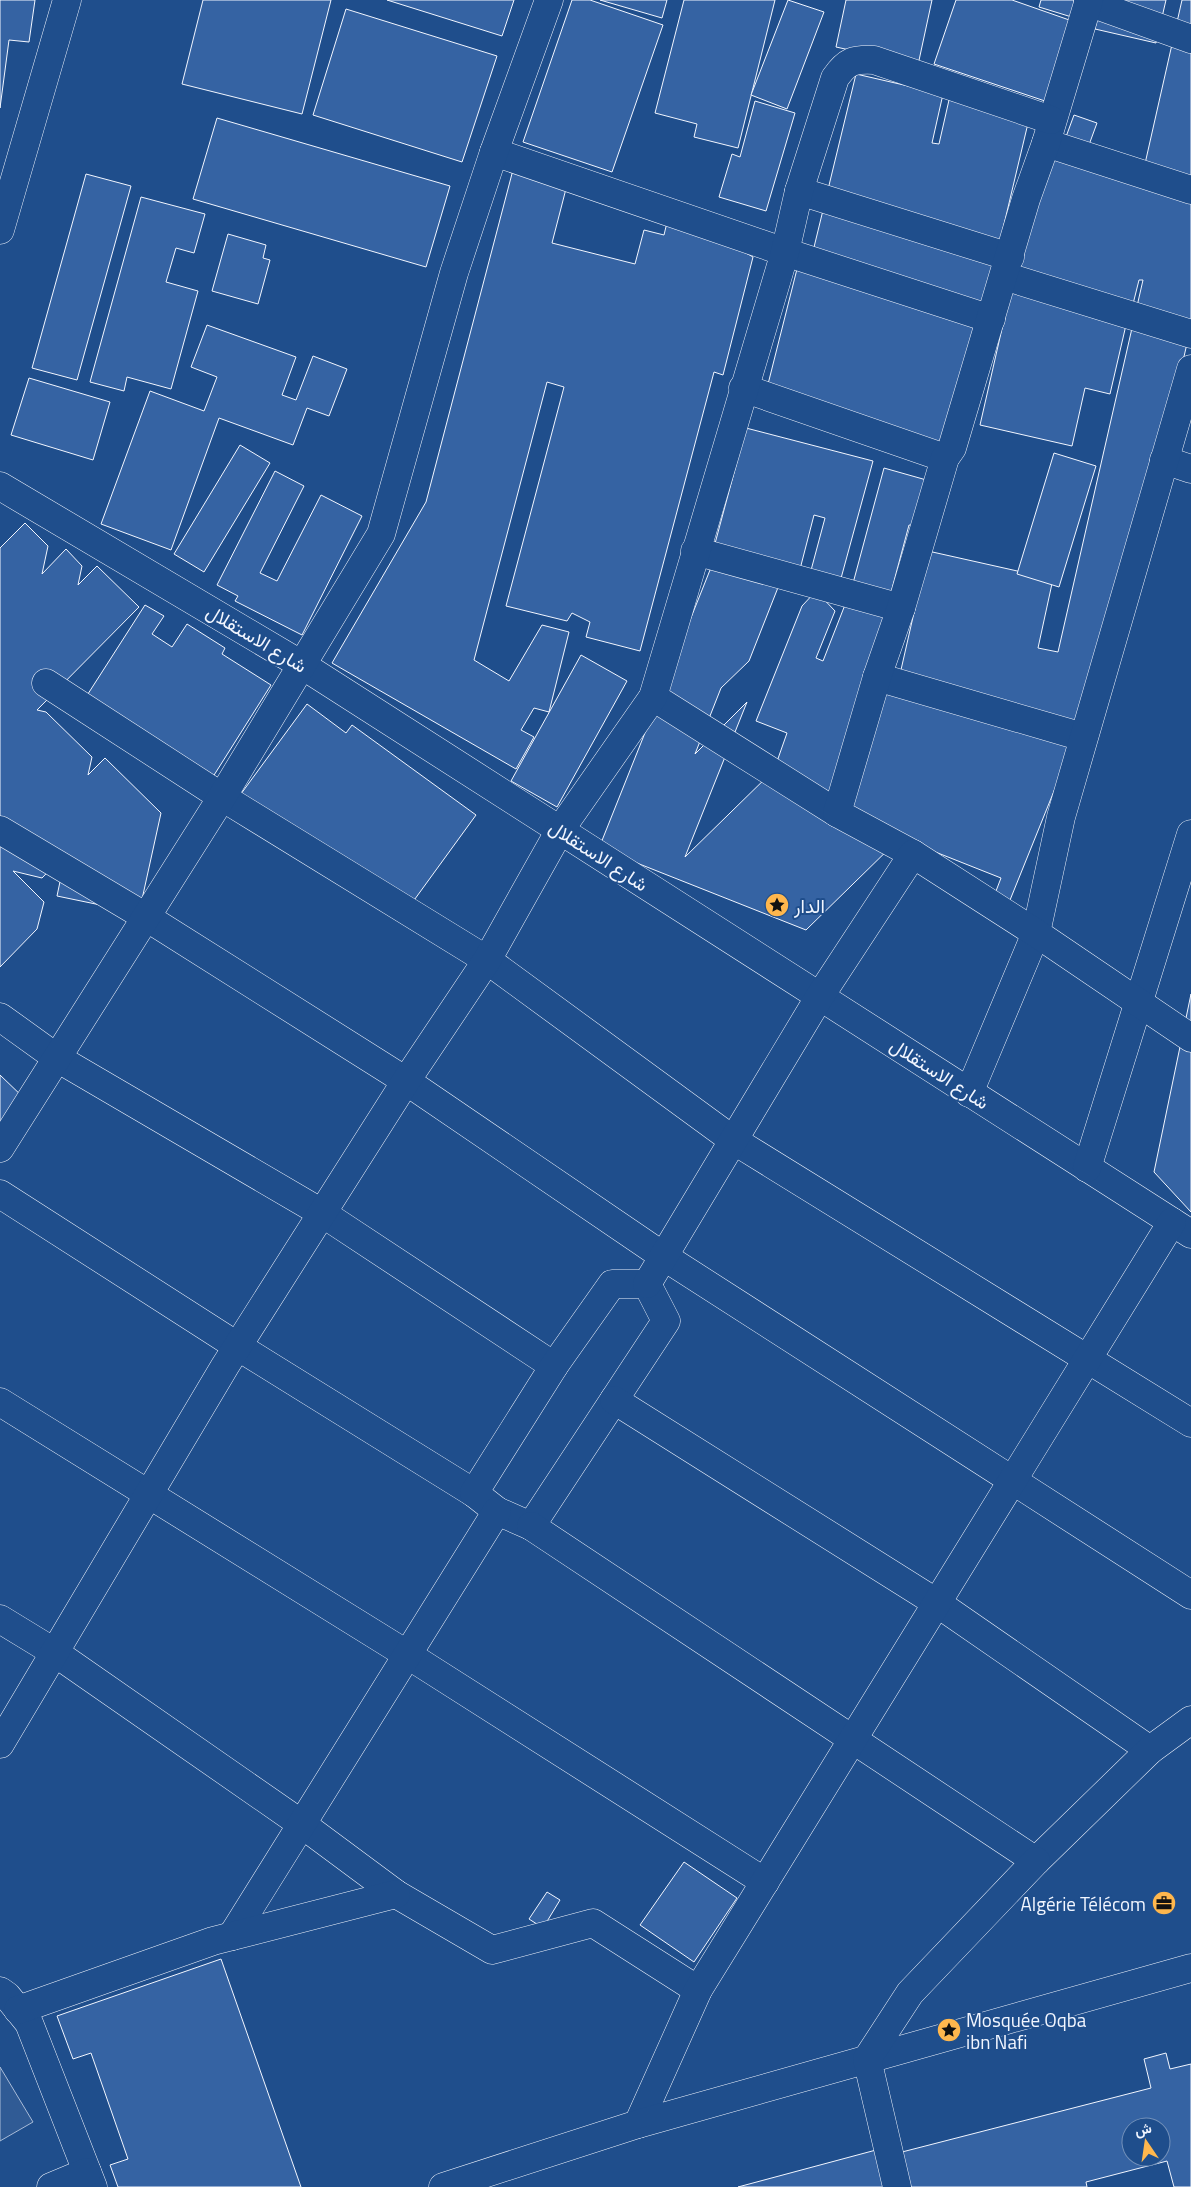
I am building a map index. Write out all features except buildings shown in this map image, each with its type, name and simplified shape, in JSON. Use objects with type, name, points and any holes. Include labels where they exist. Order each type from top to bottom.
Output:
[{"type":"street","points":[[0,230],[67,0]]},
{"type":"street","points":[[0,1148],[222,797],[381,534],[454,273],[494,152],[548,0]]},
{"type":"street","points":[[837,813],[877,676],[901,608],[945,458],[952,448],[1026,198],[1049,131],[1088,1],[1191,39]]},
{"type":"street","points":[[0,1744],[237,1346],[406,1081],[487,960],[560,830],[653,698],[743,388],[785,252],[799,191],[835,78],[844,65],[858,59],[874,60],[1191,190]]},
{"type":"street","points":[[494,152],[785,252],[991,320]]},
{"type":"street","points":[[799,191],[1191,334]]},
{"type":"street","points":[[969,1093],[1036,933],[1061,817],[1083,736],[1191,369]]},
{"type":"street","points":[[743,388],[945,458]]},
{"type":"street","points":[[1164,460],[1191,469]]},
{"type":"street","name":"شارع الاستقلال","points":[[0,486],[302,665],[1182,1228]]},
{"type":"street","points":[[695,551],[901,608]]},
{"type":"street","points":[[877,676],[1083,736]]},
{"type":"street","points":[[46,683],[222,797],[487,960],[733,1140],[1191,1423]]},
{"type":"street","points":[[653,698],[837,813],[913,854],[1036,933],[1191,1038]]},
{"type":"street","points":[[0,830],[146,917],[406,1081],[663,1256],[1191,1595]]},
{"type":"street","points":[[1088,1168],[1191,834]]},
{"type":"street","points":[[647,1284],[820,996],[913,854]]},
{"type":"street","points":[[0,1017],[57,1058],[322,1213],[554,1366]]},
{"type":"street","points":[[0,1194],[237,1346],[474,1493],[497,1511],[531,1526],[1036,1861]]},
{"type":"street","points":[[638,2124],[698,1990],[1088,1359],[1182,1228]]},
{"type":"street","points":[[474,1493],[554,1366],[612,1284],[647,1284]]},
{"type":"street","points":[[531,1526],[666,1321],[647,1284]]},
{"type":"street","points":[[614,1400],[937,1603],[1150,1750]]},
{"type":"street","points":[[0,1402],[408,1655],[765,1882]]},
{"type":"street","points":[[232,1936],[303,1825],[497,1511]]},
{"type":"street","points":[[0,1619],[54,1652],[303,1825],[396,1894],[492,1950],[593,1923],[698,1990]]},
{"type":"street","points":[[897,2187],[867,2059],[910,1993],[1036,1861],[1150,1750],[1191,1720]]},
{"type":"street","points":[[51,2187],[90,2180],[29,2023],[9,2001],[213,1941],[396,1894]]},
{"type":"street","points":[[443,2187],[638,2124],[867,2059],[1189,1972]]},
{"type":"shaded area","points":[[0,2067],[33,2122],[0,2141]]},
{"type":"place","name":"الدار","points":[[777,905]]},
{"type":"place","name":"Algérie Télécom","points":[[1164,1903]]},
{"type":"place","name":"Mosquée Oqba ibn Nafi","points":[[949,2030]]}]
